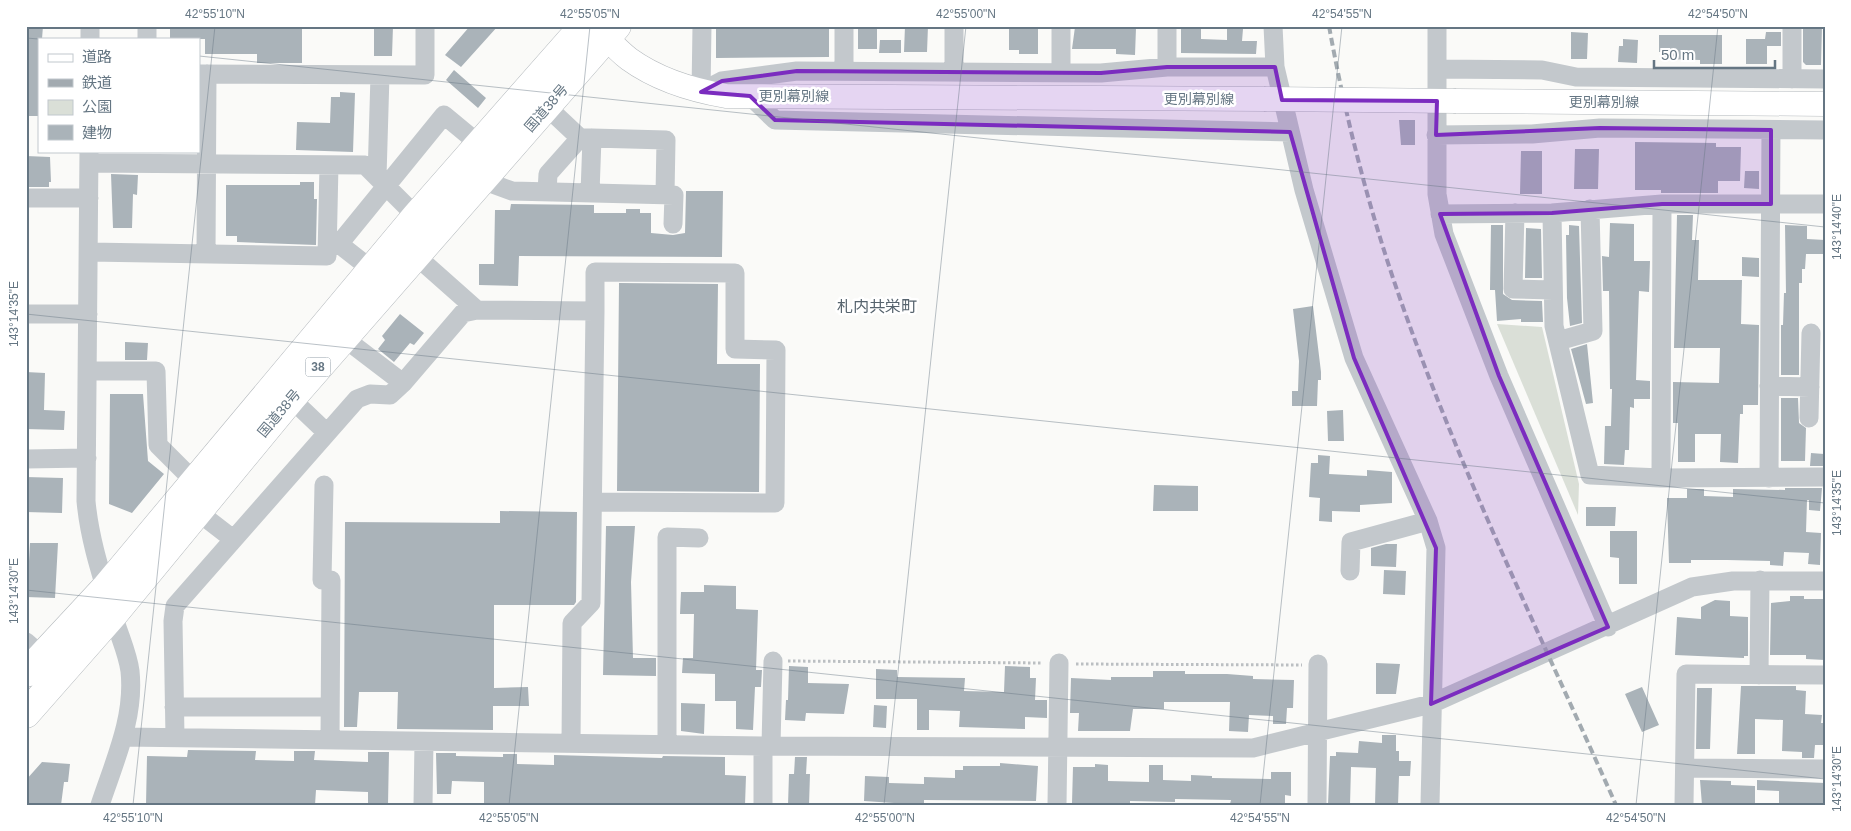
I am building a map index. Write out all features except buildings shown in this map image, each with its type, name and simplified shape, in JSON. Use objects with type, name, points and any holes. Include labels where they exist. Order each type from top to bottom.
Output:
[{"type":"highway","name":"国道38号","points":[[26,714],[114,614],[198,512],[371,269],[583,26]]},
{"type":"highway","name":"国道38号","points":[[31,657],[106,587],[194,481],[283,391],[344,338],[547,107],[606,30]]},
{"type":"main road","name":"更別幕別線","points":[[606,30],[629,58],[672,83],[701,92],[750,96],[1825,104]]},
{"type":"street","points":[[206,254],[206,163],[203,74],[425,75],[425,26]]},
{"type":"street","points":[[702,26],[701,92],[722,81],[797,71],[1101,72],[1167,67],[1275,67]]},
{"type":"street","points":[[844,26],[844,70]]},
{"type":"street","points":[[954,26],[954,72]]},
{"type":"street","points":[[1061,26],[1061,72]]},
{"type":"street","points":[[1167,26],[1167,67]]},
{"type":"street","points":[[1273,26],[1275,67],[1304,190],[1354,358],[1428,521],[1436,548],[1430,805]]},
{"type":"street","points":[[1437,26],[1437,194],[1444,234],[1500,376],[1608,627]]},
{"type":"street","points":[[1792,26],[1792,79]]},
{"type":"street","points":[[1437,70],[1542,70],[1576,77],[1825,79]]},
{"type":"street","points":[[380,75],[382,181]]},
{"type":"street","points":[[750,96],[775,120],[1290,132]]},
{"type":"street","points":[[547,107],[586,138],[666,140],[665,195]]},
{"type":"street","points":[[89,252],[327,256],[382,181],[444,115],[479,144]]},
{"type":"street","points":[[1436,135],[1532,134],[1600,128],[1825,130]]},
{"type":"street","points":[[1769,478],[1771,130]]},
{"type":"street","points":[[547,192],[548,174],[586,138]]},
{"type":"street","points":[[586,138],[590,193]]},
{"type":"street","points":[[100,805],[124,737],[130,673],[89,531],[86,501],[89,157],[206,163],[365,165],[416,216]]},
{"type":"street","points":[[328,164],[334,245]]},
{"type":"street","points":[[461,164],[482,180],[512,191],[674,195],[673,224]]},
{"type":"street","points":[[26,198],[89,198]]},
{"type":"street","points":[[1440,214],[1552,213],[1662,204],[1825,204]]},
{"type":"street","points":[[1661,478],[1662,204]]},
{"type":"street","points":[[1558,342],[1593,331],[1590,209]]},
{"type":"street","points":[[1515,213],[1513,289],[1553,290]]},
{"type":"street","points":[[1552,213],[1554,326],[1590,475],[1661,478],[1825,478]]},
{"type":"street","points":[[334,245],[371,269]]},
{"type":"street","points":[[416,256],[478,310]]},
{"type":"street","points":[[571,743],[572,623],[591,603],[595,272],[735,273],[735,350],[776,350],[775,503],[593,502]]},
{"type":"street","points":[[175,737],[173,621],[175,606],[233,539],[284,485],[358,399],[370,394],[390,396],[463,313],[478,310],[595,311]]},
{"type":"street","points":[[26,314],[88,314]]},
{"type":"street","points":[[1809,418],[1811,333]]},
{"type":"street","points":[[344,338],[403,383]]},
{"type":"street","points":[[88,371],[156,372],[158,445],[194,481]]},
{"type":"street","points":[[1770,386],[1810,387]]},
{"type":"street","points":[[283,391],[327,433]]},
{"type":"street","points":[[26,459],[87,458]]},
{"type":"street","points":[[324,485],[322,580],[331,580],[330,740]]},
{"type":"street","points":[[198,512],[233,539]]},
{"type":"street","points":[[1350,571],[1351,542],[1428,521]]},
{"type":"street","points":[[667,744],[667,537],[699,538]]},
{"type":"street","points":[[1759,674],[1760,580]]},
{"type":"street","points":[[124,737],[767,746],[1253,748],[1431,704],[1608,627],[1692,588],[1733,581],[1825,580]]},
{"type":"street","points":[[762,805],[773,661]]},
{"type":"street","points":[[1057,805],[1059,663]]},
{"type":"street","points":[[1317,805],[1318,664]]},
{"type":"street","points":[[1684,805],[1686,674],[1825,675]]},
{"type":"street","points":[[174,706],[330,707]]},
{"type":"street","points":[[250,707],[250,738]]},
{"type":"street","points":[[423,805],[424,742]]},
{"type":"street","points":[[1685,768],[1825,769]]},
{"type":"highlighted area","points":[[1167,67],[1275,67],[1282,100],[1437,101],[1436,135],[1600,128],[1771,130],[1771,204],[1662,204],[1552,213],[1440,214],[1499,376],[1608,627],[1431,704],[1436,548],[1354,358],[1290,132],[775,120],[750,96],[701,92],[722,81],[797,71],[1101,73]]},
{"type":"green space","points":[[1497,324],[1542,327],[1579,484],[1578,515]]},
{"type":"railway","points":[[1329,26],[1344,101],[1362,175],[1383,248],[1408,321],[1455,444],[1616,805]]},
{"type":"district","name":"札内共栄町","points":[[877,306]]}]
